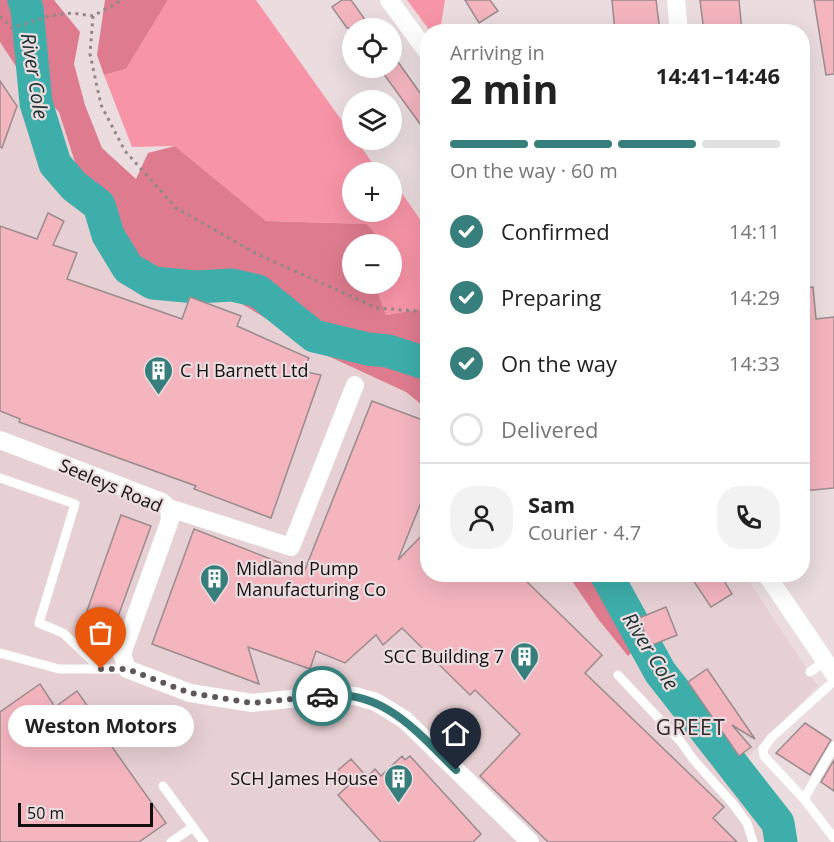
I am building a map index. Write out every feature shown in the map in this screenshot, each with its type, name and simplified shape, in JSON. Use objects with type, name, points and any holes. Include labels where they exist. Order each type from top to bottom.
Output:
[{"type":"street","points":[[675,0],[678,24]]},
{"type":"street","points":[[395,2],[420,41]]},
{"type":"street","points":[[169,508],[291,547],[355,385]]},
{"type":"street","name":"Seeleys Road","points":[[0,440],[162,502],[169,508],[170,520],[122,654],[127,669]]},
{"type":"street","points":[[772,582],[830,667]]},
{"type":"street","points":[[127,669],[190,693],[252,703],[329,695],[355,696],[376,702],[405,720],[530,842]]},
{"type":"lane","points":[[0,478],[75,504],[39,623],[63,633],[101,669]]},
{"type":"lane","points":[[0,653],[59,669],[127,669]]},
{"type":"lane","points":[[810,672],[830,667]]},
{"type":"lane","points":[[618,675],[681,742],[733,804],[747,823],[753,842]]},
{"type":"lane","points":[[834,681],[771,738],[763,749],[765,756],[804,799],[834,837]]},
{"type":"lane","points":[[804,799],[834,746]]},
{"type":"lane","points":[[163,786],[204,842]]},
{"type":"lane","points":[[171,842],[193,827]]},
{"type":"path","points":[[0,16],[12,28],[49,16],[72,12],[93,16],[122,0]]},
{"type":"path","points":[[93,16],[90,54],[101,105],[125,152],[176,208],[257,254],[377,308],[420,311]]},
{"type":"shaded area","points":[[0,0],[54,0],[80,32],[74,64],[85,105],[102,148],[136,179],[148,153],[175,146],[266,221],[367,224],[376,234],[342,234],[342,294],[379,294],[386,315],[420,309],[420,403],[406,392],[328,356],[242,304],[207,295],[169,292],[114,254],[88,203],[59,112],[17,68],[0,42]]},
{"type":"shaded area","points":[[105,0],[168,0],[126,69],[104,75],[97,55]]},
{"type":"shaded area","points":[[168,0],[256,0],[342,121],[342,150],[363,150],[372,162],[342,162],[342,222],[402,222],[402,193],[420,219],[420,309],[386,315],[379,294],[402,294],[402,234],[376,234],[367,224],[266,221],[175,146],[132,147],[104,75],[126,69]]},
{"type":"shaded area","points":[[407,0],[445,0],[441,24],[425,24]]},
{"type":"shaded area","points":[[0,42],[17,68],[59,112],[88,203],[169,292],[207,295],[242,304],[328,356],[406,392],[420,403],[420,582],[750,582],[818,686],[732,776],[772,842],[0,842]]},
{"type":"shaded area","points":[[573,582],[605,582],[640,645],[628,656],[598,619]]},
{"type":"building","points":[[342,0],[351,0],[364,18],[342,18],[342,21],[332,7]]},
{"type":"building","points":[[465,0],[490,0],[498,11],[479,23]]},
{"type":"building","points":[[612,0],[656,0],[659,24],[614,24]]},
{"type":"building","points":[[700,0],[739,0],[741,24],[703,24]]},
{"type":"building","points":[[814,0],[834,0],[834,74],[826,75]]},
{"type":"building","points":[[402,68],[420,93],[420,124],[402,99],[402,90],[395,90],[387,78],[402,78]]},
{"type":"building","points":[[0,81],[17,106],[2,148],[0,147]]},
{"type":"building","points":[[48,213],[64,221],[53,245],[77,253],[67,279],[182,319],[190,297],[241,316],[237,326],[309,358],[302,371],[321,375],[271,518],[194,489],[196,486],[19,422],[20,419],[0,411],[0,226],[37,239]]},
{"type":"building","points":[[810,287],[813,287],[816,319],[834,317],[834,488],[810,490]]},
{"type":"building","points":[[372,401],[420,419],[420,505],[398,560],[420,537],[420,582],[527,582],[602,655],[585,673],[724,807],[713,818],[737,842],[548,842],[480,776],[520,734],[475,690],[470,695],[402,628],[383,645],[376,635],[345,663],[316,651],[310,669],[248,647],[259,684],[152,644],[194,529],[304,572]]},
{"type":"building","points":[[121,515],[151,526],[112,633],[83,622]]},
{"type":"building","points":[[694,582],[725,582],[732,594],[711,607]]},
{"type":"building","points":[[666,607],[677,635],[650,646],[639,618]]},
{"type":"building","points":[[707,669],[755,739],[732,725],[751,747],[739,756],[688,682]]},
{"type":"building","points":[[40,684],[55,707],[77,691],[103,728],[100,730],[166,823],[139,842],[0,842],[0,712]]},
{"type":"building","points":[[805,723],[831,740],[810,775],[776,753]]},
{"type":"building","name":"SCH James House","points":[[402,756],[405,760],[410,756],[481,834],[473,842],[381,842],[338,795],[349,785],[336,772],[351,759],[367,777],[375,769],[381,776]]},
{"type":"building","points":[[834,760],[834,791],[821,782]]},
{"type":"waterway","name":"River Cole","points":[[24,0],[27,9],[36,103],[55,164],[74,186],[99,205],[108,235],[128,268],[153,283],[196,287],[232,285],[258,291],[314,336],[368,349],[388,351],[420,361]]},
{"type":"waterway","name":"River Cole","points":[[610,582],[660,672],[778,823],[781,842]]},
{"type":"way so far","points":[[101,669],[127,669],[190,693],[252,703],[322,696]]},
{"type":"place","name":"C H Barnett Ltd","points":[[159,396]]},
{"type":"place","name":"Midland Pump Manufacturing Co","points":[[215,604]]},
{"type":"place","name":"Weston Motors","points":[[101,669]]},
{"type":"place","name":"SCC Building 7","points":[[525,682]]},
{"type":"place","name":"SCH James House","points":[[399,804]]},
{"type":"district","name":"GREET","points":[[691,727]]},
{"type":"route","points":[[322,696],[355,696],[376,702],[405,720],[456,770]]}]
